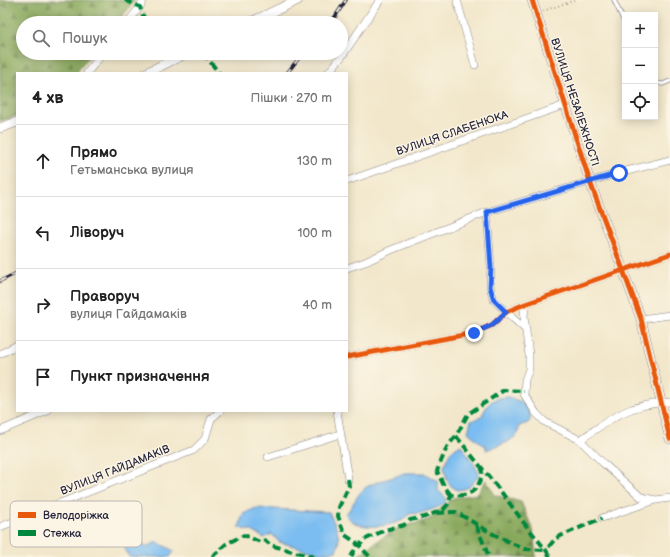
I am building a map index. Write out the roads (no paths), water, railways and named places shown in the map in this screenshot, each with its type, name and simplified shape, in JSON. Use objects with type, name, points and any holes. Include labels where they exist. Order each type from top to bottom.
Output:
[{"type":"street","points":[[133,16],[140,7],[143,0]]},
{"type":"street","points":[[264,16],[298,0]]},
{"type":"street","points":[[348,47],[380,0]]},
{"type":"street","points":[[457,0],[475,65]]},
{"type":"street","name":"ВУЛИЦЯ НЕЗАЛЕЖНОСТІ","points":[[532,0],[590,182],[640,319],[651,357],[660,402],[670,439]]},
{"type":"street","points":[[88,72],[97,60]]},
{"type":"street","points":[[148,72],[173,60]]},
{"type":"street","points":[[329,72],[339,60]]},
{"type":"street","name":"ВУЛИЦЯ СЛАБЕНЮКА","points":[[348,181],[565,105]]},
{"type":"street","points":[[0,128],[16,122]]},
{"type":"street","points":[[348,268],[487,212],[619,173],[670,160]]},
{"type":"street","points":[[487,212],[491,267],[490,287],[494,300],[526,330]]},
{"type":"street","points":[[348,357],[474,333],[492,325],[506,312],[525,304],[670,254]]},
{"type":"street","points":[[525,304],[524,317],[529,355],[529,369],[525,380],[524,394],[536,413],[546,422],[580,440],[641,497],[656,500]]},
{"type":"street","points":[[640,319],[670,315]]},
{"type":"street","points":[[0,354],[16,346]]},
{"type":"street","points":[[580,440],[622,413],[634,408],[660,402],[670,402]]},
{"type":"street","points":[[0,431],[46,412]]},
{"type":"street","name":"ВУЛИЦЯ ГАЙДАМАКІВ","points":[[66,501],[194,450],[204,439],[211,419],[219,412]]},
{"type":"street","points":[[337,412],[348,479]]},
{"type":"street","points":[[268,458],[340,434]]},
{"type":"street","points":[[602,518],[656,500],[670,498]]},
{"type":"street","name":"ВУЛИЦЯ ГАЙДАМАКІВ","points":[[0,527],[10,523]]},
{"type":"lane","points":[[614,0],[622,17]]},
{"type":"lane","points":[[658,84],[663,84],[670,81]]},
{"type":"water","points":[[508,397],[522,402],[530,413],[530,420],[528,423],[519,426],[518,434],[508,442],[486,450],[486,446],[468,432],[471,421],[481,417],[489,404],[494,400]]},
{"type":"water","points":[[461,445],[479,474],[473,483],[468,487],[457,490],[451,486],[447,480],[444,467],[450,452]]},
{"type":"water","points":[[404,473],[424,473],[438,481],[438,490],[446,498],[445,503],[430,510],[410,514],[403,520],[389,525],[364,526],[350,520],[346,514],[365,488],[374,483]]},
{"type":"water","points":[[256,508],[329,512],[336,527],[339,541],[336,551],[321,553],[279,542],[272,534],[264,538],[252,531],[239,528],[243,514]]},
{"type":"water","points":[[142,542],[146,547],[157,542],[174,551],[170,557],[129,557],[124,547],[142,547]]},
{"type":"railway","points":[[336,16],[346,0]]},
{"type":"railway","points":[[288,72],[297,60]]},
{"type":"railway","points":[[0,281],[16,273]]}]
